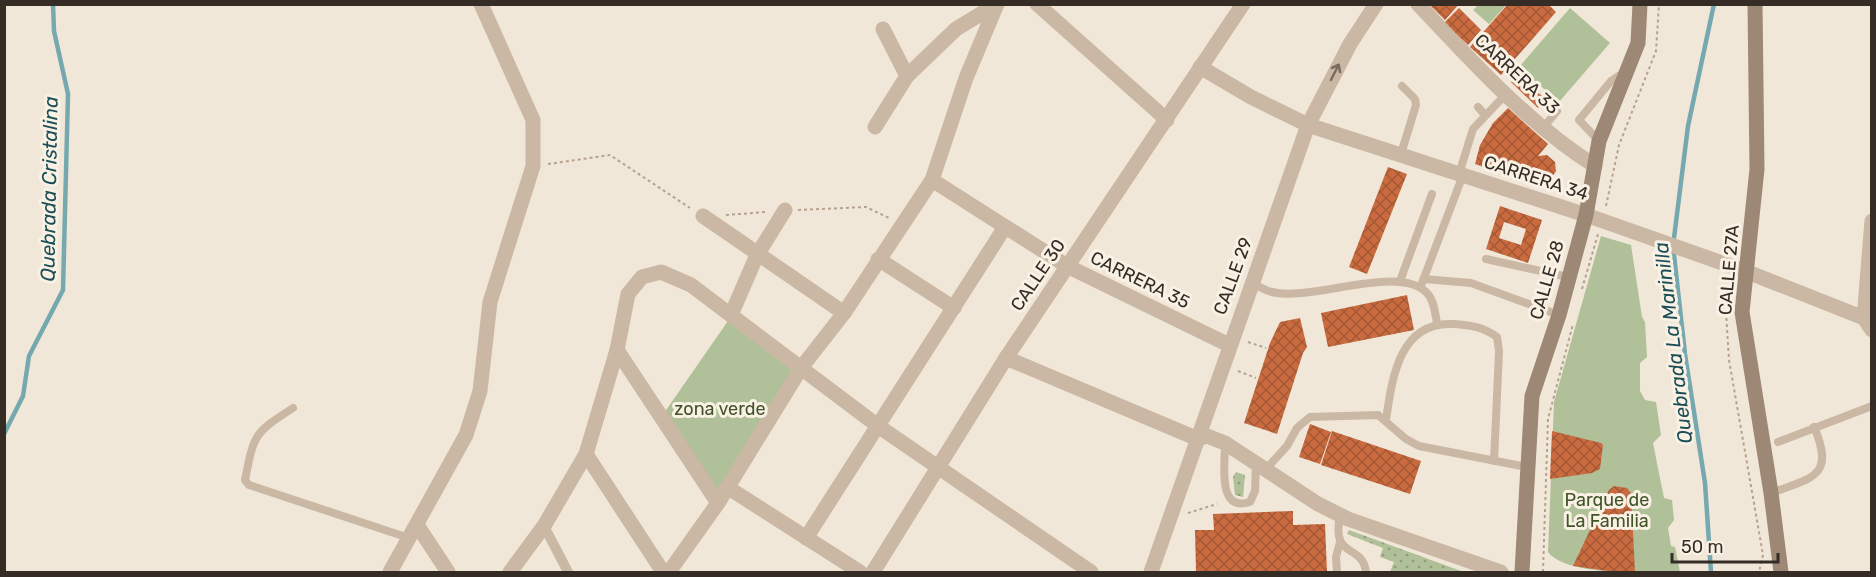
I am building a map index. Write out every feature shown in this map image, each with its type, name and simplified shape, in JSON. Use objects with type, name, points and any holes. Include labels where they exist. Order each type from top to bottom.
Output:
[{"type":"main road","name":"CALLE 28","points":[[1522,573],[1532,396],[1586,215],[1599,141],[1638,43],[1640,4]]},
{"type":"main road","name":"CALLE 27A","points":[[1755,4],[1757,169],[1742,312],[1745,345],[1772,493],[1781,573]]},
{"type":"street","points":[[390,573],[466,435],[480,391],[490,302],[533,166],[533,120],[481,4]]},
{"type":"street","points":[[875,127],[907,76],[956,29],[997,4]]},
{"type":"street","points":[[669,573],[718,503],[801,368],[844,313],[932,180],[966,78],[997,4]]},
{"type":"street","points":[[1037,4],[1167,120]]},
{"type":"street","name":"CALLE 30","points":[[873,573],[1006,358],[1243,4]]},
{"type":"street","name":"CALLE 29","points":[[1151,573],[1308,124],[1350,44],[1376,4]]},
{"type":"street","name":"CARRERA 33","points":[[1418,4],[1506,94],[1595,166]]},
{"type":"street","points":[[883,29],[907,76]]},
{"type":"street","name":"CARRERA 34","points":[[1200,67],[1251,97],[1308,124],[1633,230],[1712,261],[1745,271],[1868,324]]},
{"type":"street","name":"CARRERA 35","points":[[932,180],[1067,266],[1229,345]]},
{"type":"street","points":[[731,315],[757,255],[784,210]]},
{"type":"street","points":[[703,216],[844,313]]},
{"type":"street","points":[[1868,324],[1872,221]]},
{"type":"street","points":[[806,538],[1005,227]]},
{"type":"street","points":[[878,259],[954,308]]},
{"type":"street","points":[[510,573],[544,526],[586,454],[617,350],[628,294],[642,277],[661,272],[690,285],[878,426],[1090,573]]},
{"type":"street","points":[[617,350],[718,503]]},
{"type":"street","points":[[1006,358],[1198,439],[1208,436],[1225,443],[1318,504],[1340,515],[1501,573]]},
{"type":"street","points":[[586,454],[663,573]]},
{"type":"street","points":[[728,487],[860,573]]},
{"type":"street","points":[[544,526],[568,573]]},
{"type":"street","points":[[413,531],[448,573]]},
{"type":"lane","points":[[1599,141],[1579,120],[1611,81],[1628,70]]},
{"type":"lane","points":[[1401,154],[1416,105],[1415,99],[1402,86]]},
{"type":"lane","points":[[1420,288],[1461,174],[1473,129],[1506,94]]},
{"type":"lane","points":[[1478,107],[1485,115]]},
{"type":"lane","points":[[1544,127],[1557,111]]},
{"type":"lane","points":[[1400,281],[1432,194]]},
{"type":"lane","points":[[1486,259],[1568,276]]},
{"type":"lane","points":[[1424,279],[1471,282],[1558,315]]},
{"type":"lane","points":[[1251,282],[1272,292],[1296,293],[1400,281],[1420,288],[1432,301],[1437,323]]},
{"type":"lane","points":[[1386,420],[1392,375],[1400,358],[1424,329],[1437,323],[1484,327],[1497,337],[1499,351],[1494,461]]},
{"type":"lane","points":[[1778,442],[1872,406]]},
{"type":"lane","points":[[293,408],[261,429],[255,438],[245,480],[249,485],[413,531]]},
{"type":"lane","points":[[1225,443],[1227,496],[1233,503],[1240,505],[1250,502],[1260,467],[1287,446],[1303,421],[1310,417],[1378,415],[1401,436],[1419,446],[1527,467]]},
{"type":"lane","points":[[1772,493],[1812,478],[1819,472],[1823,459],[1821,442],[1814,427]]},
{"type":"lane","points":[[1340,515],[1336,533],[1340,542],[1365,565],[1366,573]]},
{"type":"lane","points":[[1337,573],[1336,557],[1340,542]]},
{"type":"path","points":[[1605,207],[1618,145],[1656,51],[1659,4]]},
{"type":"path","points":[[533,166],[610,155],[703,216]]},
{"type":"path","points":[[726,215],[866,207],[903,224]]},
{"type":"path","points":[[1582,291],[1598,236]]},
{"type":"path","points":[[1727,303],[1729,360],[1763,555],[1759,573]]},
{"type":"path","points":[[1543,573],[1548,419],[1576,314]]},
{"type":"path","points":[[1248,342],[1266,348]]},
{"type":"path","points":[[1238,371],[1256,378]]},
{"type":"path","points":[[1183,515],[1217,504]]},
{"type":"green space","points":[[1478,5],[1506,5],[1489,24],[1473,10]]},
{"type":"green space","points":[[1570,8],[1610,43],[1559,102],[1519,67]]},
{"type":"green space","name":"Parque de La Familia","points":[[1601,236],[1631,245],[1642,317],[1645,322],[1647,357],[1640,363],[1640,391],[1645,400],[1656,402],[1661,435],[1653,443],[1664,498],[1672,500],[1674,520],[1668,528],[1671,546],[1675,547],[1680,572],[1590,569],[1572,566],[1558,560],[1548,552],[1554,402]]},
{"type":"green space","name":"zona verde","points":[[730,318],[797,368],[718,500],[662,416]]},
{"type":"green space","points":[[1236,472],[1245,475],[1243,497],[1235,495],[1233,477]]},
{"type":"green space","points":[[1349,530],[1464,572],[1390,572],[1394,562],[1380,557],[1383,548],[1347,534]]},
{"type":"building","points":[[1429,4],[1459,4],[1445,20]]},
{"type":"building","points":[[1508,4],[1548,4],[1556,12],[1501,75],[1470,47]]},
{"type":"building","points":[[1459,8],[1481,30],[1468,45],[1444,23]]},
{"type":"building","points":[[1517,76],[1546,99],[1538,108],[1511,82]]},
{"type":"building","points":[[1508,108],[1548,144],[1538,156],[1547,155],[1555,162],[1556,171],[1552,177],[1546,180],[1536,178],[1531,168],[1525,181],[1475,164],[1480,145],[1493,123]]},
{"type":"building","points":[[1388,167],[1407,174],[1367,274],[1349,267]]},
{"type":"building","points":[[1500,206],[1542,220],[1528,263],[1486,249]],"holes":[[[1504,222],[1526,229],[1521,245],[1499,238]]]},
{"type":"building","points":[[1407,295],[1414,330],[1328,347],[1321,313]]},
{"type":"building","points":[[1300,318],[1307,347],[1303,353],[1277,434],[1244,423],[1270,343],[1280,322]]},
{"type":"building","points":[[1310,424],[1331,432],[1320,464],[1299,457]]},
{"type":"building","points":[[1332,431],[1421,461],[1410,494],[1321,465]]},
{"type":"building","points":[[1552,431],[1601,443],[1603,445],[1600,469],[1592,473],[1550,479]]},
{"type":"building","points":[[1614,486],[1627,488],[1631,493],[1635,572],[1615,572],[1573,566],[1609,490]]},
{"type":"building","points":[[1293,511],[1293,525],[1325,524],[1327,572],[1196,572],[1195,530],[1214,530],[1213,514]]},
{"type":"waterway","name":"Quebrada Cristalina","points":[[4,434],[23,396],[29,356],[63,290],[68,94],[54,31],[53,4]]},
{"type":"waterway","name":"Quebrada La Marinilla","points":[[1711,572],[1705,483],[1685,354],[1673,246],[1688,126],[1714,4]]}]
